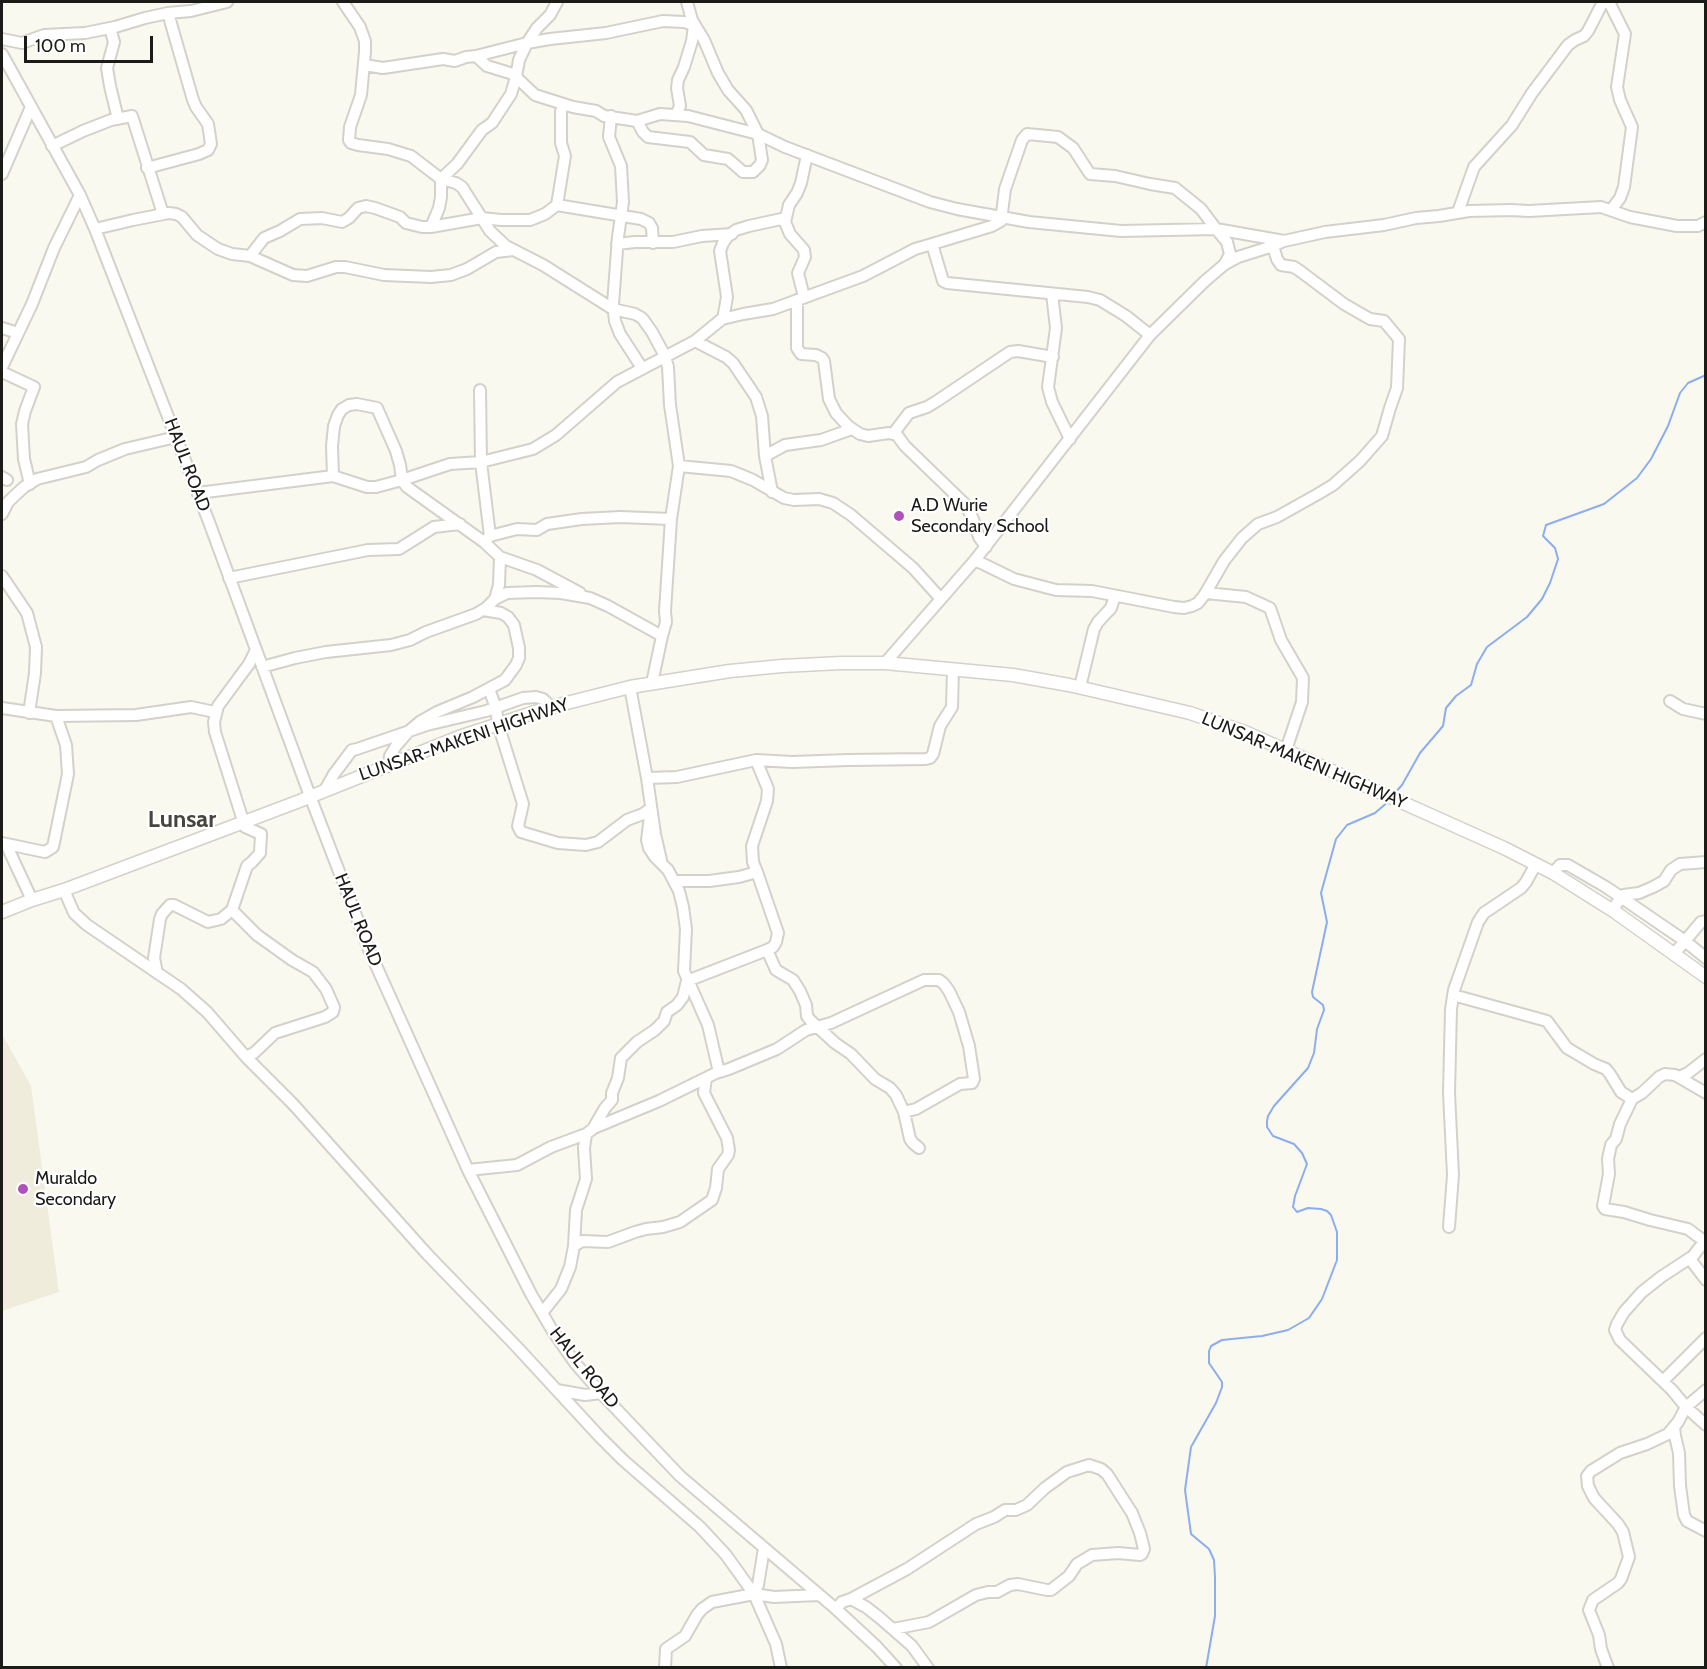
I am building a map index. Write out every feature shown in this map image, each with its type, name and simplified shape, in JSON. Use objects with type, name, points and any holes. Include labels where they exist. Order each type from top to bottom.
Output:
[{"type":"main road","name":"LUNSAR-MAKENI HIGHWAY","points":[[2,912],[297,802],[459,737],[551,707],[652,682],[730,671],[782,666],[885,663],[1013,675],[1080,687],[1190,713],[1245,732],[1407,804],[1553,873],[1612,910],[1706,977]]},
{"type":"street","points":[[2,39],[22,43],[44,35],[72,34],[110,28],[145,18],[191,11],[227,2]]},
{"type":"street","points":[[343,2],[360,27],[365,41],[361,95],[350,127],[349,140],[351,143],[388,149],[411,156],[441,179],[462,187],[490,231],[506,246],[543,265],[613,309],[642,318],[665,356],[679,466],[671,519],[666,622],[652,682]]},
{"type":"street","points":[[431,226],[439,208],[441,179],[457,164],[482,130],[492,123],[511,94],[519,60],[526,43],[550,15],[557,2]]},
{"type":"street","points":[[637,120],[648,137],[690,142],[704,155],[728,159],[743,172],[753,172],[762,160],[758,134],[746,110],[728,90],[718,73],[704,40],[694,25],[687,2]]},
{"type":"street","points":[[1458,212],[1474,167],[1512,126],[1549,69],[1568,45],[1588,32],[1603,2]]},
{"type":"street","points":[[1609,2],[1625,34],[1617,87],[1632,127],[1624,187],[1620,198],[1611,210]]},
{"type":"street","points":[[147,168],[199,154],[208,150],[211,144],[208,124],[193,100],[168,13]]},
{"type":"street","points":[[364,65],[383,68],[443,59],[455,61],[526,43],[606,33],[663,21],[675,20],[694,25]]},
{"type":"street","points":[[676,115],[680,106],[678,80],[692,41],[694,25]]},
{"type":"street","points":[[110,28],[114,42],[107,68],[118,119]]},
{"type":"street","name":"HAUL ROAD","points":[[2,54],[80,195],[95,229],[198,493],[370,952],[468,1170],[542,1313],[564,1347],[601,1393],[680,1476],[836,1609],[896,1668]]},
{"type":"street","points":[[477,56],[487,66],[513,74],[535,95],[563,104],[596,111],[604,116],[637,120],[660,114],[706,120],[758,134],[785,147],[930,202],[957,209],[1029,222],[1121,231],[1216,229],[1284,241]]},
{"type":"street","points":[[250,256],[264,238],[300,219],[322,218],[342,222],[358,208],[366,206],[400,217],[406,223],[422,227],[482,218],[530,220],[545,214],[557,205],[565,156],[561,143],[563,104]]},
{"type":"street","points":[[2,174],[31,107]]},
{"type":"street","points":[[52,146],[111,120],[132,116],[163,214]]},
{"type":"street","points":[[611,116],[609,137],[623,172],[621,182],[623,202],[617,244],[613,309],[620,334],[642,368]]},
{"type":"street","points":[[198,493],[333,476],[367,487],[375,487],[450,464],[481,462],[533,449],[556,435],[617,382],[695,341],[723,319],[773,309],[863,276],[915,249],[999,222],[1002,217],[1005,189],[1022,140],[1027,134],[1058,137],[1073,148],[1090,174],[1115,176],[1175,188],[1201,209],[1224,237],[1230,248],[1229,258],[1225,264]]},
{"type":"street","points":[[807,155],[801,183],[789,205],[785,222],[790,234],[799,242],[805,257],[798,273],[801,298],[797,348],[801,354],[816,355],[824,361],[830,399],[836,413],[860,434],[897,435],[905,446],[965,504],[974,519],[979,537],[986,547]]},
{"type":"street","points":[[2,367],[80,195]]},
{"type":"street","points":[[557,205],[642,219],[652,228],[653,243]]},
{"type":"street","points":[[885,663],[986,547],[1150,335],[1204,281],[1238,257],[1284,241],[1341,229],[1384,225],[1458,212],[1592,207],[1677,226],[1698,226],[1706,222]]},
{"type":"street","points":[[95,229],[163,214],[176,214],[182,217],[197,236],[218,249],[232,254],[250,256],[293,275],[307,276],[336,267],[345,267],[384,275],[431,277],[467,269],[496,252],[513,250]]},
{"type":"street","points":[[723,319],[726,297],[720,251],[723,243],[732,234],[749,226],[786,218]]},
{"type":"street","points":[[617,244],[673,242],[702,236],[732,234]]},
{"type":"street","points":[[932,244],[943,281],[947,284],[1100,300],[1126,316],[1150,335]]},
{"type":"street","points":[[975,560],[1014,579],[1056,590],[1092,591],[1184,608],[1198,603],[1224,561],[1242,538],[1258,524],[1277,517],[1318,495],[1360,461],[1382,436],[1397,388],[1399,339],[1384,321],[1370,319],[1344,304],[1294,267],[1281,265],[1273,246]]},
{"type":"street","points":[[1052,294],[1056,328],[1048,387],[1052,402],[1070,439]]},
{"type":"street","points":[[2,328],[18,333]]},
{"type":"street","points":[[695,341],[733,363],[756,397],[762,416],[765,456],[772,492]]},
{"type":"street","points":[[893,434],[909,413],[937,401],[1010,352],[1018,351],[1053,357]]},
{"type":"street","points":[[2,372],[34,387],[22,424],[24,459],[30,484]]},
{"type":"street","points":[[480,390],[481,462],[487,539]]},
{"type":"street","points":[[333,476],[334,426],[342,409],[357,404],[377,408],[398,458],[402,480],[413,492],[460,524],[487,539],[500,557],[537,570],[662,636]]},
{"type":"street","points":[[765,456],[785,445],[821,440],[852,429]]},
{"type":"street","points":[[2,514],[8,502],[38,479],[86,467],[125,449],[176,437]]},
{"type":"street","points":[[679,466],[730,471],[753,480],[784,498],[819,499],[833,503],[913,568],[941,599]]},
{"type":"street","points":[[487,539],[517,529],[537,530],[547,524],[582,519],[620,517],[671,519]]},
{"type":"street","points":[[229,578],[368,550],[399,549],[434,527],[460,524]]},
{"type":"street","points":[[495,599],[499,585],[500,557]]},
{"type":"street","points":[[2,576],[27,613],[35,641],[35,673],[29,713]]},
{"type":"street","points":[[262,667],[316,654],[400,643],[483,610],[495,599],[507,593],[561,593],[590,598]]},
{"type":"street","points":[[1206,593],[1246,597],[1270,608],[1281,640],[1303,678],[1302,702],[1286,750]]},
{"type":"street","points":[[1080,687],[1094,629],[1111,608],[1115,596]]},
{"type":"street","points":[[389,764],[390,756],[409,731],[421,721],[489,689],[505,680],[513,671],[519,658],[514,625],[508,617],[501,613],[483,610]]},
{"type":"street","points":[[158,973],[155,964],[155,948],[162,914],[170,905],[179,906],[208,922],[221,919],[232,910],[247,866],[260,853],[261,834],[246,828],[243,822],[215,732],[214,722],[215,712],[249,664],[256,650]]},
{"type":"street","points":[[647,778],[677,777],[756,760],[792,762],[930,758],[940,726],[952,707],[953,669]]},
{"type":"street","points":[[630,687],[651,808],[647,840],[649,848],[675,881],[683,907],[686,929],[683,966],[687,981],[708,1024],[718,1072]]},
{"type":"street","points":[[489,689],[523,804],[518,826],[520,832],[558,843],[586,845],[598,842],[627,820],[651,808]]},
{"type":"street","points":[[325,790],[352,750],[523,698],[543,699],[551,707]]},
{"type":"street","points":[[1670,701],[1683,709],[1706,714]]},
{"type":"street","points":[[2,708],[56,716],[136,715],[191,707],[215,712]]},
{"type":"street","points":[[4,843],[45,852],[53,847],[68,774],[66,746],[56,716]]},
{"type":"street","points":[[687,981],[767,950],[777,942],[778,933],[753,862],[752,846],[768,801],[768,789],[756,760]]},
{"type":"street","points":[[4,843],[32,900]]},
{"type":"street","points":[[1612,910],[1623,895],[1639,893],[1653,887],[1664,881],[1671,870],[1680,864],[1706,862]]},
{"type":"street","points":[[1449,1227],[1453,1175],[1449,1093],[1453,995],[1478,922],[1484,913],[1521,888],[1536,864]]},
{"type":"street","points":[[1553,873],[1560,865],[1568,865],[1606,887],[1706,958]]},
{"type":"street","points":[[675,881],[709,881],[757,872]]},
{"type":"street","points":[[63,890],[74,913],[87,926],[181,989],[207,1012],[427,1254],[622,1460],[700,1527],[726,1555],[754,1594],[776,1644],[778,1665]]},
{"type":"street","points":[[232,910],[257,935],[313,972],[327,989],[334,1007],[333,1012],[325,1017],[275,1032],[254,1053],[246,1057]]},
{"type":"street","points":[[1674,954],[1701,922],[1706,921]]},
{"type":"street","points":[[129,954],[148,952],[155,948]]},
{"type":"street","points":[[767,950],[776,970],[793,981],[800,991],[806,1005],[807,1016],[835,1043],[851,1054],[875,1079],[890,1088],[896,1095],[904,1112],[910,1139],[919,1148]]},
{"type":"street","points":[[468,1170],[517,1165],[551,1147],[659,1101],[718,1072],[777,1049],[806,1030],[831,1023],[924,980],[939,980],[944,984],[959,1012],[969,1046],[974,1079],[972,1083],[960,1084],[904,1112]]},
{"type":"street","points":[[542,1313],[561,1289],[570,1267],[576,1210],[585,1179],[584,1142],[605,1108],[612,1101],[621,1058],[637,1042],[664,1022],[667,1012],[683,997],[687,981]]},
{"type":"street","points":[[1453,995],[1547,1021],[1568,1048],[1606,1070],[1621,1092],[1632,1099]]},
{"type":"street","points":[[1679,1077],[1706,1059]]},
{"type":"street","points":[[1706,1093],[1679,1077],[1665,1074],[1632,1099],[1609,1152],[1609,1174],[1604,1208],[1688,1229],[1705,1240],[1690,1259],[1642,1292],[1624,1312],[1615,1330],[1620,1340],[1706,1425]]},
{"type":"street","points":[[574,1246],[582,1241],[608,1242],[646,1228],[663,1227],[680,1222],[712,1200],[718,1169],[729,1150],[727,1138],[704,1093],[706,1078]]},
{"type":"street","points":[[1690,1259],[1706,1280]]},
{"type":"street","points":[[1663,1381],[1706,1338]]},
{"type":"street","points":[[556,1390],[585,1395],[601,1393]]},
{"type":"street","points":[[1608,1668],[1589,1610],[1593,1600],[1618,1583],[1629,1557],[1623,1532],[1594,1498],[1588,1486],[1587,1476],[1620,1453],[1668,1434],[1686,1407],[1706,1390]]},
{"type":"street","points":[[1674,1427],[1679,1453],[1684,1515],[1687,1521],[1706,1532]]},
{"type":"street","points":[[836,1609],[842,1602],[907,1569],[975,1524],[1005,1510],[1016,1510],[1027,1505],[1067,1472],[1089,1465],[1101,1469],[1107,1474],[1132,1513],[1144,1548],[1140,1556],[1118,1553],[1092,1555],[1077,1564],[1069,1576],[1051,1590],[1018,1584],[997,1592],[976,1595],[929,1622],[892,1629]]},
{"type":"street","points":[[754,1594],[758,1585],[764,1548]]},
{"type":"street","points":[[664,1668],[666,1649],[686,1636],[697,1615],[712,1602],[754,1594],[774,1597],[819,1594]]},
{"type":"street","points":[[851,1599],[866,1606],[892,1629],[912,1647],[928,1668]]},
{"type":"shaded area","name":"Muraldo Secondary","points":[[2,1034],[31,1086],[59,1292],[2,1311]]},
{"type":"waterway","points":[[1394,794],[1402,785],[1420,753],[1443,726],[1446,708],[1456,696],[1471,685],[1477,664],[1487,647],[1527,617],[1542,599],[1558,559],[1555,548],[1543,536],[1546,525],[1604,504],[1637,478],[1651,459],[1668,426],[1680,393],[1688,383],[1706,375]]},
{"type":"waterway","points":[[1206,1668],[1215,1616],[1214,1560],[1209,1549],[1191,1534],[1185,1490],[1191,1447],[1216,1403],[1222,1387],[1222,1382],[1209,1363],[1209,1351],[1211,1346],[1222,1340],[1262,1336],[1288,1330],[1309,1318],[1322,1299],[1337,1260],[1337,1232],[1331,1215],[1321,1209],[1308,1208],[1297,1212],[1293,1207],[1307,1164],[1302,1153],[1294,1144],[1273,1136],[1267,1127],[1267,1121],[1274,1106],[1308,1068],[1314,1053],[1317,1029],[1324,1010],[1323,1005],[1313,997],[1312,992],[1327,922],[1321,893],[1336,839],[1347,825],[1375,813],[1389,801]]},
{"type":"place","name":"A.D Wurie Secondary School","points":[[899,516]]},
{"type":"place","name":"Muraldo Secondary","points":[[23,1189]]},
{"type":"district","name":"Lunsar","points":[[182,820]]}]
